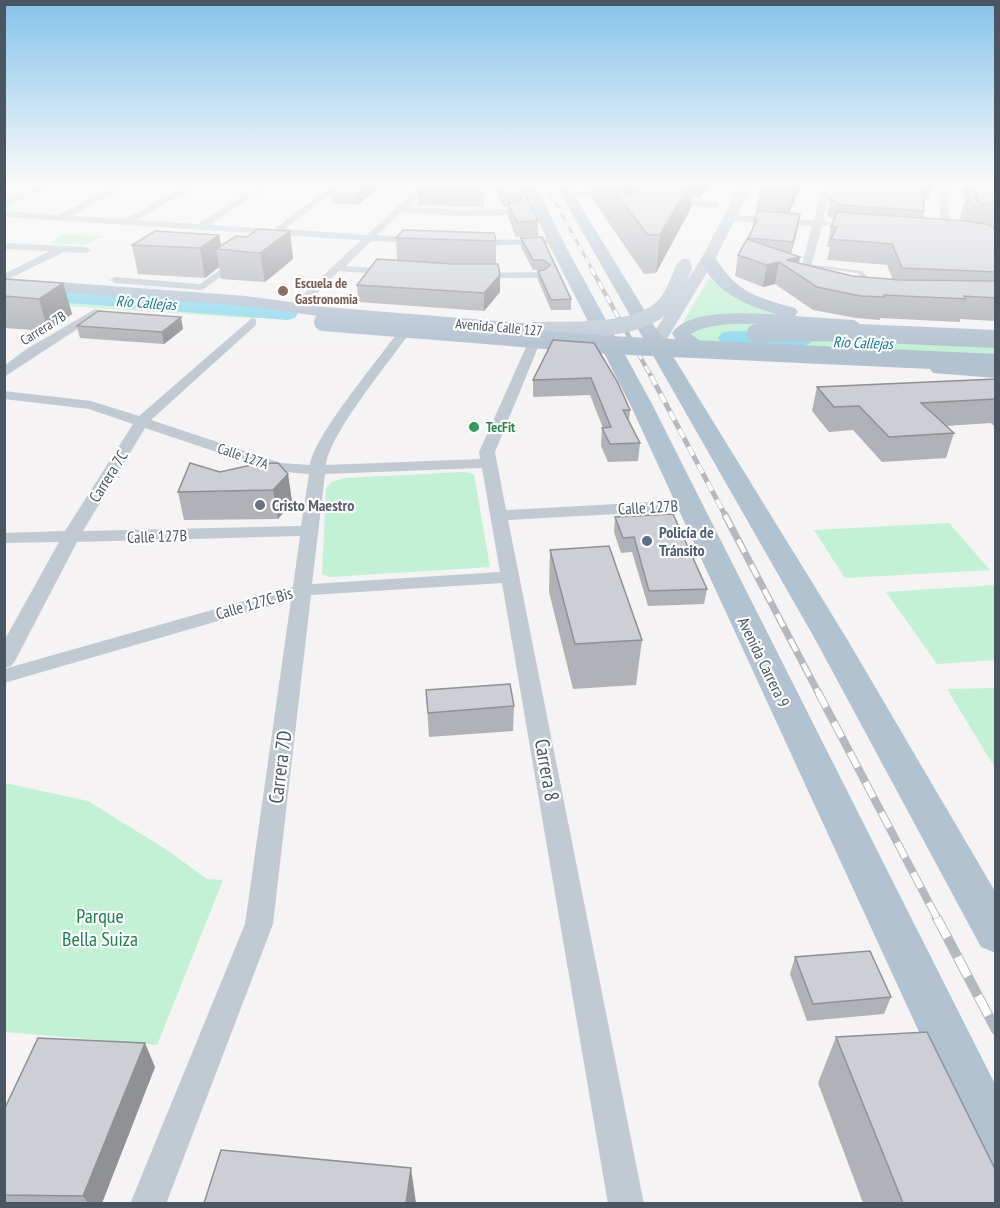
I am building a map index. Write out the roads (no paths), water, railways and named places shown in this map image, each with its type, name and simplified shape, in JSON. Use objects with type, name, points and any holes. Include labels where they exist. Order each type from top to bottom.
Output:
[{"type":"main road","points":[[595,240],[831,639],[996,934]]},
{"type":"main road","points":[[252,322],[402,335],[534,337],[613,325],[649,316],[665,305],[694,260],[711,240]]},
{"type":"main road","name":"Avenida Carrera 9","points":[[555,241],[689,505],[996,1142]]},
{"type":"main road","points":[[661,354],[694,260]]},
{"type":"main road","points":[[694,260],[722,282],[747,297],[807,317],[854,326]]},
{"type":"main road","name":"Avenida Calle 127","points":[[4,281],[246,301],[324,317],[616,345],[996,363]]},
{"type":"main road","points":[[246,301],[302,303],[573,324],[585,322],[595,316]]},
{"type":"main road","points":[[66,308],[122,312]]},
{"type":"main road","name":"Avenida Calle 127","points":[[230,320],[252,322],[324,317],[534,337],[843,332],[996,339]]},
{"type":"main road","points":[[768,358],[705,350],[685,341],[681,333],[684,328],[695,323],[733,319],[996,334]]},
{"type":"main road","points":[[534,337],[614,354]]},
{"type":"main road","points":[[661,354],[673,358],[687,356],[768,358],[996,372]]},
{"type":"street","points":[[324,317],[302,303],[365,240]]},
{"type":"street","points":[[424,240],[434,241]]},
{"type":"street","points":[[813,240],[807,265],[810,273],[838,286]]},
{"type":"street","points":[[463,243],[555,241]]},
{"type":"street","points":[[4,246],[86,250]]},
{"type":"street","points":[[4,281],[62,249]]},
{"type":"street","points":[[135,267],[115,280],[202,287],[246,254]]},
{"type":"street","points":[[336,268],[406,273]]},
{"type":"street","points":[[465,276],[543,275]]},
{"type":"street","name":"Carrera 7B","points":[[4,373],[30,353],[99,311]]},
{"type":"street","name":"Carrera 7C","points":[[4,661],[70,538],[143,420],[252,322]]},
{"type":"street","name":"Carrera 7D","points":[[148,1203],[259,924],[319,457],[336,427],[402,335]]},
{"type":"street","name":"Carrera 8","points":[[534,337],[488,452],[489,462],[626,1203]]},
{"type":"street","name":"Calle 127A","points":[[4,395],[92,405],[143,420],[279,468],[316,470],[489,462]]},
{"type":"street","name":"Calle 127B","points":[[500,515],[689,505]]},
{"type":"street","name":"Calle 127B","points":[[4,538],[309,531]]},
{"type":"street","name":"Calle 127C Bis","points":[[4,676],[303,590],[512,577]]},
{"type":"lane","points":[[807,265],[860,272],[875,291]]},
{"type":"waterway","name":"Río Callejas","points":[[4,292],[287,313]]},
{"type":"waterway","name":"Río Callejas","points":[[730,338],[801,339]]},
{"type":"railway","points":[[576,240],[592,269]]},
{"type":"railway","points":[[591,268],[652,378]]},
{"type":"railway","points":[[651,376],[726,517]]},
{"type":"railway","points":[[725,515],[819,694]]},
{"type":"railway","points":[[818,692],[938,920]]},
{"type":"railway","points":[[937,918],[996,1030]]},
{"type":"place","name":"Escuela de Gastronomia","points":[[283,291]]},
{"type":"place","name":"TecFit","points":[[474,427]]},
{"type":"place","name":"Cristo Maestro","points":[[260,505]]},
{"type":"place","name":"Policía de Tránsito","points":[[647,541]]},
{"type":"park label","name":"Parque Bella Suiza","points":[[100,928]]}]
